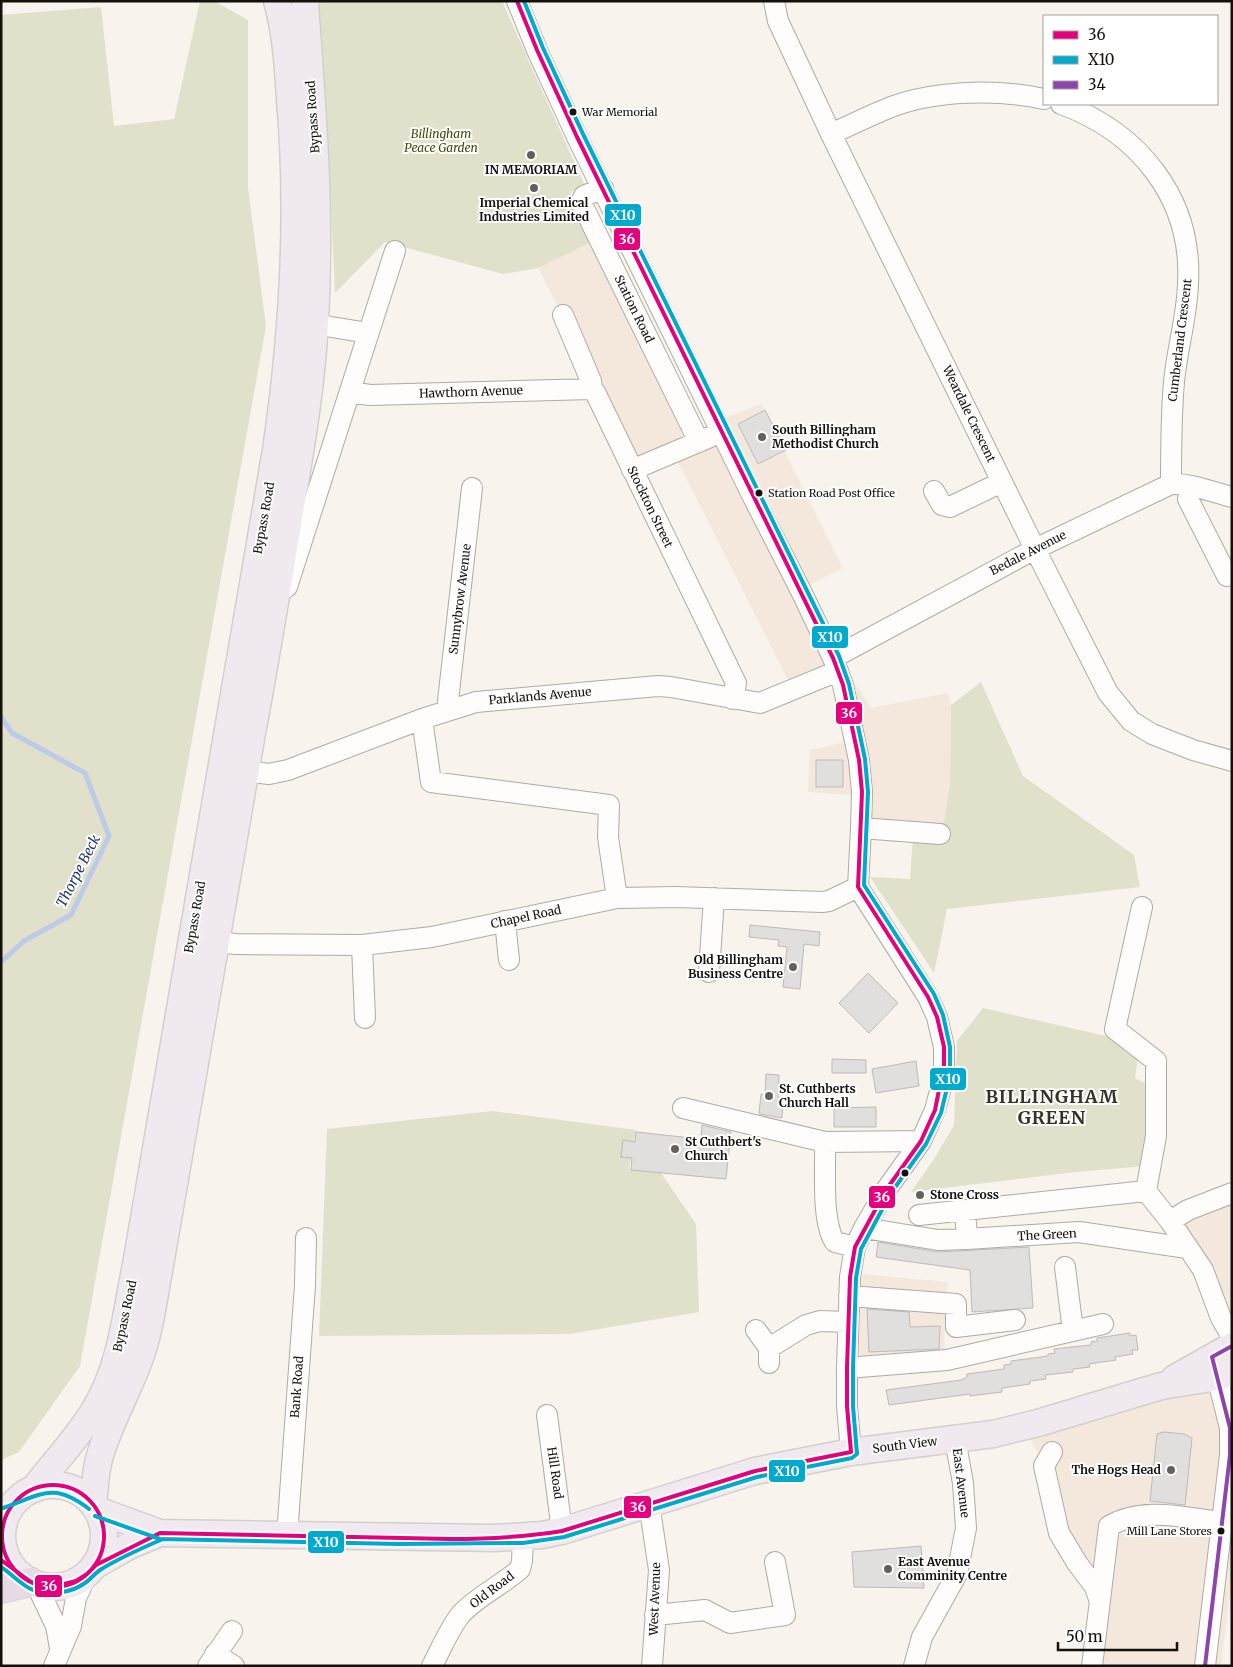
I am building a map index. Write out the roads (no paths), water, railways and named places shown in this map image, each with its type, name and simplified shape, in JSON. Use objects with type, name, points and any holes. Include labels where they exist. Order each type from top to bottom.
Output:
[{"type":"highway","points":[[4,1571],[34,1583]]},
{"type":"main road","name":"Bypass Road","points":[[95,1507],[96,1471],[99,1457],[143,1349],[159,1271],[268,643],[301,448],[311,374],[303,322],[295,213],[293,130],[283,24],[277,1]]},
{"type":"main road","name":"Bypass Road","points":[[19,1496],[82,1429],[96,1408],[108,1383],[120,1344],[137,1256],[276,450],[286,379],[303,322],[318,210],[315,129],[306,1]]},
{"type":"main road","name":"South View","points":[[160,1533],[480,1538],[523,1537],[562,1531],[755,1471],[851,1452],[993,1434],[1038,1423],[1161,1386],[1223,1363]]},
{"type":"main road","points":[[4,1571],[2,1536],[4,1520],[19,1496],[50,1485],[66,1487],[81,1493],[95,1507],[102,1524],[104,1538],[101,1552],[90,1570]]},
{"type":"main road","points":[[95,1507],[160,1533]]},
{"type":"main road","points":[[34,1583],[49,1587],[63,1586],[76,1581],[90,1570],[132,1545],[160,1533]]},
{"type":"street","name":"Station Road","points":[[517,1],[556,92],[721,433],[804,595],[836,665],[852,724],[859,760],[862,792],[858,887]]},
{"type":"street","name":"Weardale Crescent","points":[[774,1],[778,21],[831,134],[1034,549],[1108,693],[1131,721],[1152,734],[1193,750],[1232,761]]},
{"type":"street","points":[[831,134],[892,107],[939,96],[1004,94],[1043,99]]},
{"type":"street","name":"Cumberland Crescent","points":[[1063,105],[1093,118],[1124,138],[1140,153],[1170,194],[1180,216],[1187,250],[1188,285],[1174,381],[1180,485],[1226,576]]},
{"type":"street","name":"Station Road","points":[[603,188],[584,196],[581,202],[699,442]]},
{"type":"street","name":"Bypass Road","points":[[268,643],[395,251]]},
{"type":"street","name":"Stockton Street","points":[[563,315],[591,381],[592,389],[736,683],[733,699]]},
{"type":"street","points":[[303,322],[368,333]]},
{"type":"street","name":"Hawthorn Avenue","points":[[350,392],[370,396],[592,389]]},
{"type":"street","points":[[632,470],[721,433]]},
{"type":"street","points":[[934,491],[942,506],[950,508],[1002,482]]},
{"type":"street","points":[[1180,485],[1232,498]]},
{"type":"street","name":"Bedale Avenue","points":[[836,665],[1034,549],[1180,485]]},
{"type":"street","name":"Sunnybrow Avenue","points":[[450,709],[448,701],[472,488]]},
{"type":"street","name":"Parklands Avenue","points":[[246,771],[268,774],[288,770],[422,719],[476,702],[671,686],[760,703],[836,665]]},
{"type":"street","points":[[422,719],[431,782],[609,806],[608,837],[617,898]]},
{"type":"street","points":[[861,828],[940,834]]},
{"type":"street","points":[[851,1452],[846,1406],[850,1277],[855,1248],[886,1190],[921,1141],[935,1110],[944,1065],[944,1047],[938,1017],[928,997],[858,887]]},
{"type":"street","name":"Chapel Road","points":[[191,940],[216,944],[362,945],[432,937],[617,898],[714,898],[822,902],[829,901],[858,887]]},
{"type":"street","points":[[709,972],[714,898]]},
{"type":"street","points":[[1142,907],[1115,1029],[1156,1061],[1156,1136],[1146,1191],[1170,1221],[1203,1270],[1221,1318],[1232,1337]]},
{"type":"street","points":[[505,921],[509,960]]},
{"type":"street","points":[[362,945],[365,1018]]},
{"type":"street","points":[[683,1108],[825,1142],[921,1141]]},
{"type":"street","points":[[825,1142],[826,1219],[831,1237],[835,1242],[855,1248]]},
{"type":"street","points":[[919,1215],[1146,1191]]},
{"type":"street","points":[[1170,1221],[1188,1210],[1232,1193]]},
{"type":"street","points":[[1019,1204],[1023,1236]]},
{"type":"street","points":[[966,1210],[967,1239]]},
{"type":"street","name":"The Green","points":[[864,1228],[938,1240],[1080,1232],[1187,1248]]},
{"type":"street","name":"Bank Road","points":[[287,1536],[305,1286],[306,1238]]},
{"type":"street","points":[[1065,1267],[1073,1331]]},
{"type":"street","points":[[849,1296],[956,1304],[956,1327],[1015,1320]]},
{"type":"street","points":[[756,1330],[769,1356],[806,1325],[820,1321],[848,1322]]},
{"type":"street","points":[[847,1368],[947,1360],[1102,1324]]},
{"type":"street","points":[[1204,1666],[1230,1455],[1230,1428],[1223,1363]]},
{"type":"street","name":"Hill Road","points":[[547,1415],[562,1531]]},
{"type":"street","name":"East Avenue","points":[[914,1666],[922,1637],[957,1574],[966,1528],[963,1483],[955,1439]]},
{"type":"street","points":[[1052,1452],[1044,1466],[1059,1533],[1077,1563],[1095,1587],[1099,1599]]},
{"type":"street","name":"West Avenue","points":[[649,1503],[659,1570],[652,1666]]},
{"type":"street","points":[[1092,1666],[1109,1526],[1118,1521],[1150,1514],[1222,1522]]},
{"type":"street","name":"Old Road","points":[[432,1666],[450,1631],[461,1615],[473,1603],[520,1568],[523,1537]]},
{"type":"street","points":[[655,1615],[705,1610],[730,1623],[785,1615],[775,1562]]},
{"type":"street","points":[[57,1657],[71,1626],[76,1598],[90,1570]]},
{"type":"street","points":[[34,1583],[56,1626],[57,1657]]},
{"type":"street","points":[[232,1631],[211,1660],[234,1666]]},
{"type":"waterway","name":"Thorpe Beck","points":[[1,717],[12,733],[85,773],[109,836],[71,915],[24,941],[1,962]]},
{"type":"place","name":"War Memorial","points":[[573,112]]},
{"type":"place","name":"IN MEMORIAM","points":[[531,155]]},
{"type":"place","name":"Imperial Chemical Industries Limited","points":[[534,188]]},
{"type":"place","name":"South Billingham Methodist Church","points":[[762,437]]},
{"type":"place","name":"Station Road Post Office","points":[[759,493]]},
{"type":"place","name":"Old Billingham Business Centre","points":[[793,967]]},
{"type":"place","name":"St. Cuthberts Church Hall","points":[[769,1096]]},
{"type":"place","name":"St Cuthbert's Church","points":[[675,1149]]},
{"type":"place","name":"Stone Cross","points":[[920,1195]]},
{"type":"place","name":"The Hogs Head","points":[[1171,1470]]},
{"type":"place","name":"Mill Lane Stores","points":[[1221,1531]]},
{"type":"place","name":"East Avenue Comminity Centre","points":[[888,1569]]},
{"type":"district","name":"BILLINGHAM GREEN","points":[[1052,1107]]},
{"type":"park label","name":"Billingham Peace Garden","points":[[441,141]]}]
